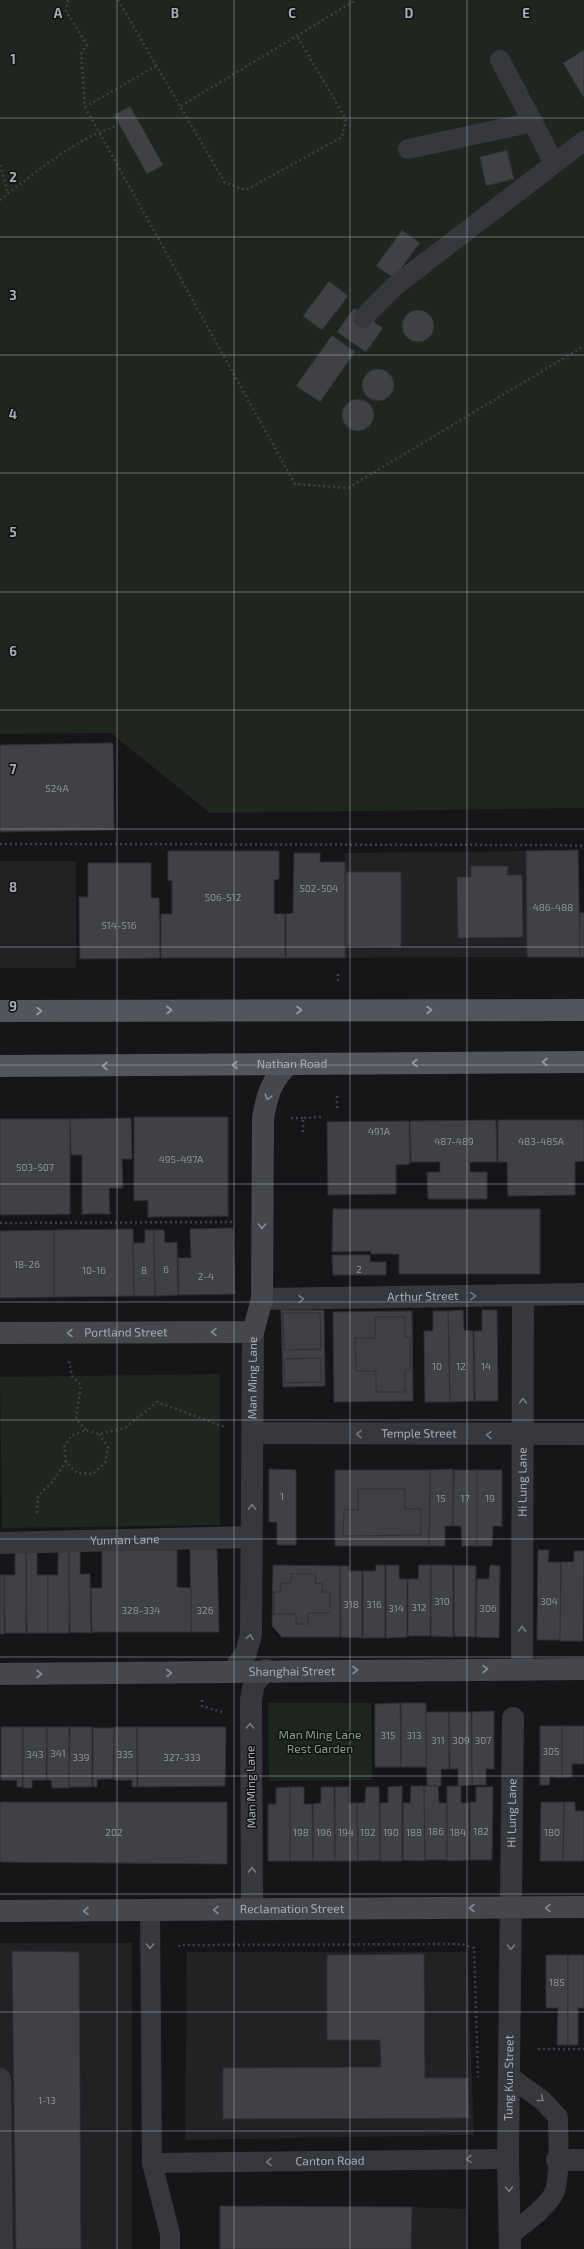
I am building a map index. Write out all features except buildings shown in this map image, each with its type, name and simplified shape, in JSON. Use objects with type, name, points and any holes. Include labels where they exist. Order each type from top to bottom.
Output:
[{"type":"main road","points":[[0,1011],[584,1010]]},
{"type":"main road","name":"Nathan Road","points":[[0,1066],[584,1062]]},
{"type":"main road","name":"Man Ming Lane","points":[[253,1332],[262,1300],[263,1118],[266,1098],[272,1083],[278,1074],[288,1065]]},
{"type":"main road","name":"Portland Street","points":[[0,1333],[253,1332]]},
{"type":"main road","name":"Shanghai Street","points":[[0,1674],[266,1670],[584,1669]]},
{"type":"main road","name":"Reclamation Street","points":[[0,1911],[584,1907]]},
{"type":"street","name":"Arthur Street","points":[[262,1300],[584,1294]]},
{"type":"street","name":"Hi Lung Lane","points":[[522,1668],[523,1295]]},
{"type":"street","name":"Man Ming Lane","points":[[233,1671],[246,1653],[251,1634],[253,1332]]},
{"type":"street","name":"Temple Street","points":[[253,1433],[584,1434]]},
{"type":"street","name":"Yunnan Lane","points":[[0,1543],[31,1541],[251,1538]]},
{"type":"street","name":"Man Ming Lane","points":[[252,1909],[251,1700],[254,1682],[266,1670]]},
{"type":"street","name":"Hi Lung Lane","points":[[511,1908],[514,1718]]},
{"type":"street","name":"Tung Kun Street","points":[[510,2242],[508,2159],[511,1908]]},
{"type":"street","points":[[0,2078],[2,2249]]},
{"type":"street","points":[[557,2160],[584,2160]]},
{"type":"lane","points":[[500,60],[554,163]]},
{"type":"lane","points":[[408,149],[533,122]]},
{"type":"lane","points":[[363,318],[396,285],[584,141]]},
{"type":"lane","points":[[150,1910],[152,2163],[170,2234],[170,2249]]},
{"type":"lane","points":[[509,2076],[542,2100],[558,2117],[557,2160],[553,2194],[510,2242]]},
{"type":"lane","name":"Canton Road","points":[[152,2163],[508,2159]]},
{"type":"path","points":[[68,0],[66,11],[87,45],[81,54],[85,107],[295,484],[348,488],[584,346]]},
{"type":"path","points":[[118,0],[225,183],[246,190],[342,137],[346,119],[297,36]]},
{"type":"path","points":[[181,106],[356,0]]},
{"type":"path","points":[[85,107],[156,66]]},
{"type":"path","points":[[0,200],[66,150],[99,132],[116,126]]},
{"type":"path","points":[[0,165],[8,194]]},
{"type":"path","points":[[0,844],[584,846]]},
{"type":"path","points":[[337,1092],[337,1108]]},
{"type":"path","points":[[302,1132],[303,1118],[321,1117]]},
{"type":"path","points":[[0,1223],[241,1222]]},
{"type":"path","points":[[68,1359],[72,1376],[81,1385],[76,1419],[86,1430],[99,1434],[126,1428],[157,1402],[215,1425],[253,1433]]},
{"type":"path","points":[[86,1430],[72,1435],[64,1447],[66,1462],[77,1473],[93,1474],[105,1463],[108,1447],[99,1434]]},
{"type":"path","points":[[31,1541],[36,1528],[38,1496],[52,1482],[66,1462]]},
{"type":"path","points":[[177,1949],[180,1945],[462,1944],[474,1948],[478,2079]]},
{"type":"path","points":[[536,2050],[584,2049]]},
{"type":"shaded area","points":[[526,851],[527,957],[345,958],[345,853]]},
{"type":"shaded area","points":[[0,861],[76,861],[76,968],[0,968]]},
{"type":"shaded area","points":[[0,1943],[132,1943],[132,2249],[0,2249]]},
{"type":"shaded area","points":[[187,1952],[467,1952],[474,2135],[185,2140]]},
{"type":"shaded area","points":[[220,2206],[412,2207],[466,2209],[466,2249],[220,2249]]},
{"type":"green space","points":[[0,0],[584,0],[584,808],[210,813],[111,733],[0,734]]},
{"type":"green space","points":[[220,1374],[220,1525],[2,1528],[0,1377]]},
{"type":"green space","name":"Man Ming Lane Rest Garden","points":[[268,1703],[371,1703],[372,1780],[269,1781]]}]
